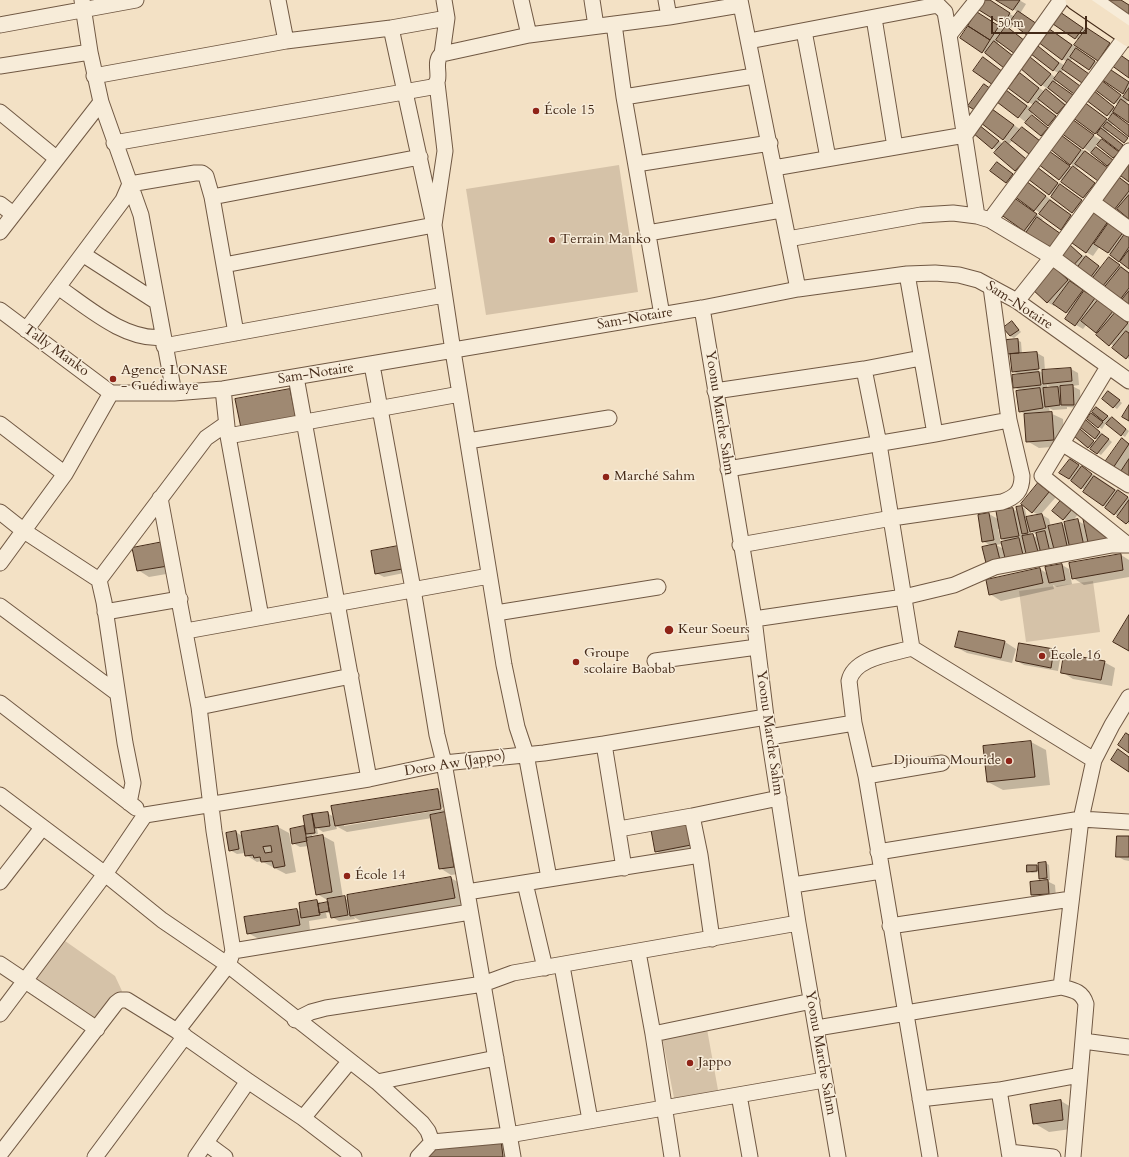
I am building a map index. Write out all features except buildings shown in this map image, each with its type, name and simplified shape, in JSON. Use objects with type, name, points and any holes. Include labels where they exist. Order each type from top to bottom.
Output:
[{"type":"main road","points":[[1075,0],[1128,32]]},
{"type":"street","points":[[0,25],[83,5],[136,0]]},
{"type":"street","points":[[278,0],[286,41]]},
{"type":"street","points":[[434,225],[445,151],[437,83],[438,59],[442,54],[447,18],[444,0]]},
{"type":"street","points":[[522,0],[529,35]]},
{"type":"street","points":[[592,0],[596,26]]},
{"type":"street","points":[[666,0],[669,17]]},
{"type":"street","points":[[950,35],[977,0]]},
{"type":"street","points":[[774,168],[965,135],[1060,0]]},
{"type":"street","points":[[984,218],[1128,32],[1095,0]]},
{"type":"street","points":[[442,54],[529,35],[669,17],[740,2],[749,41],[754,76],[770,143],[781,210],[798,289]]},
{"type":"street","points":[[83,5],[94,76],[101,102],[114,143],[141,215],[163,342],[174,393]]},
{"type":"street","points":[[749,41],[938,6],[945,12],[950,35],[965,135],[984,218]]},
{"type":"street","points":[[94,76],[286,41],[391,28],[447,18]]},
{"type":"street","points":[[874,18],[895,146]]},
{"type":"street","points":[[614,24],[624,97],[662,315]]},
{"type":"street","points":[[391,28],[434,225],[489,576],[517,726],[526,754],[549,878]]},
{"type":"street","points":[[804,31],[828,158]]},
{"type":"street","points":[[0,66],[90,52]]},
{"type":"street","points":[[624,97],[754,76]]},
{"type":"street","points":[[114,143],[406,92],[432,87],[437,83]]},
{"type":"street","points":[[0,232],[101,102]]},
{"type":"street","points":[[0,112],[56,158]]},
{"type":"street","points":[[636,164],[770,143]]},
{"type":"street","points":[[1017,301],[1052,257],[1129,151]]},
{"type":"street","points":[[212,198],[420,157]]},
{"type":"street","points":[[130,184],[202,173],[206,176],[212,198],[236,333]]},
{"type":"street","points":[[26,330],[84,255],[123,200],[130,184]]},
{"type":"street","points":[[1092,202],[1129,229]]},
{"type":"street","points":[[0,204],[13,214]]},
{"type":"street","points":[[648,233],[781,210]]},
{"type":"street","points":[[788,239],[921,215],[953,213],[984,218],[1052,257],[1129,314]]},
{"type":"street","points":[[224,265],[434,225]]},
{"type":"street","points":[[84,255],[157,302]]},
{"type":"street","points":[[907,274],[935,434]]},
{"type":"street","name":"Sam-Notaire","points":[[111,394],[174,393],[223,389],[662,315],[798,289],[907,274],[959,275],[978,280],[1017,301],[1129,381]]},
{"type":"street","points":[[58,287],[109,322],[141,335],[156,338],[163,342],[236,333],[444,295]]},
{"type":"street","points":[[740,545],[892,518],[1002,502],[1011,499],[1019,491],[1022,485],[1022,476],[1009,420],[991,287]]},
{"type":"street","name":"Yoonu Marche Sahm","points":[[702,308],[740,545],[754,619],[766,717],[798,923],[838,1157]]},
{"type":"street","name":"Tally Manko","points":[[0,310],[111,394]]},
{"type":"street","points":[[715,390],[864,369],[921,358]]},
{"type":"street","points":[[372,365],[413,589],[437,735],[444,763],[468,892],[470,912],[513,1157]]},
{"type":"street","points":[[1042,476],[1063,444],[1108,367]]},
{"type":"street","points":[[864,369],[892,518],[912,648]]},
{"type":"street","points":[[296,377],[369,779]]},
{"type":"street","points":[[223,389],[227,430],[261,617]]},
{"type":"street","points":[[0,563],[65,474],[111,394]]},
{"type":"street","points":[[99,580],[206,438],[227,430],[305,423],[460,394]]},
{"type":"street","points":[[468,441],[609,418]]},
{"type":"street","points":[[728,469],[879,444],[1009,420]]},
{"type":"street","points":[[0,424],[65,474]]},
{"type":"street","points":[[1063,444],[1129,486]]},
{"type":"street","points":[[1022,476],[1042,476],[1129,545]]},
{"type":"street","points":[[95,1157],[228,965],[233,951],[214,831],[212,805],[186,631],[160,498]]},
{"type":"street","points":[[0,512],[24,531],[99,580],[133,783],[129,803]]},
{"type":"street","points":[[754,619],[904,597],[954,585],[995,567],[1112,545],[1129,545]]},
{"type":"street","points":[[186,631],[489,576]]},
{"type":"street","points":[[496,613],[658,587]]},
{"type":"street","points":[[105,612],[180,599]]},
{"type":"street","points":[[0,606],[117,693]]},
{"type":"street","points":[[654,661],[757,647]]},
{"type":"street","points":[[930,1157],[880,871],[866,776],[854,723],[849,681],[852,672],[864,662],[912,648],[1094,760]]},
{"type":"street","points":[[198,707],[351,676]]},
{"type":"street","points":[[1061,988],[1080,819],[1094,760],[1112,725],[1129,697]]},
{"type":"street","points":[[0,703],[145,815],[105,874],[0,1014]]},
{"type":"street","name":"Doro Aw (Jappo)","points":[[145,815],[369,779],[444,763],[604,744],[766,717]]},
{"type":"street","points":[[770,737],[854,723]]},
{"type":"street","points":[[604,744],[619,829],[624,868]]},
{"type":"street","points":[[866,776],[942,763]]},
{"type":"street","points":[[0,796],[105,874],[162,920],[228,965],[295,1020],[377,1082],[422,1123],[428,1131],[432,1142]]},
{"type":"street","points":[[619,829],[779,798]]},
{"type":"street","points":[[692,816],[700,855],[712,939]]},
{"type":"street","points":[[878,852],[1080,819],[1129,822]]},
{"type":"street","points":[[0,882],[42,828]]},
{"type":"street","points":[[468,892],[700,855]]},
{"type":"street","points":[[793,885],[880,871]]},
{"type":"street","points":[[525,883],[545,968]]},
{"type":"street","points":[[890,926],[1071,899]]},
{"type":"street","points":[[233,951],[470,912]]},
{"type":"street","points":[[295,1020],[311,1012],[326,1008],[483,984],[513,973],[562,966],[798,923]]},
{"type":"street","points":[[638,952],[653,1034],[672,1157]]},
{"type":"street","points":[[0,964],[97,1029]]},
{"type":"street","points":[[562,966],[590,1120]]},
{"type":"street","points":[[816,1028],[1061,988],[1075,990],[1084,997],[1086,1004],[1073,1157]]},
{"type":"street","points":[[0,1154],[116,1003],[122,1000],[127,1000],[181,1034],[303,1118],[354,1157]]},
{"type":"street","points":[[653,1034],[812,1002]]},
{"type":"street","points":[[1083,1041],[1129,1047]]},
{"type":"street","points":[[377,1082],[496,1058]]},
{"type":"street","points":[[303,1118],[349,1062]]},
{"type":"street","points":[[920,1099],[999,1090],[1080,1075]]},
{"type":"street","points":[[418,1157],[432,1142],[509,1135],[824,1080]]},
{"type":"street","points":[[196,1157],[248,1081]]},
{"type":"street","points":[[999,1090],[1010,1155],[1053,1157]]},
{"type":"street","points":[[739,1095],[750,1157]]},
{"type":"street","points":[[206,1143],[225,1157]]},
{"type":"shaded area","name":"Terrain Manko","points":[[619,165],[638,292],[486,315],[466,189]]},
{"type":"shaded area","points":[[1093,581],[1100,632],[1026,642],[1019,591]]},
{"type":"shaded area","points":[[58,936],[115,976],[122,991],[96,1028],[26,981]]},
{"type":"shaded area","name":"Jappo","points":[[707,1029],[718,1090],[674,1098],[662,1037]]},
{"type":"place","name":"École 15","points":[[536,111]]},
{"type":"place","name":"Terrain Manko","points":[[552,240]]},
{"type":"place","name":"Agence LONASE - Guédiwaye","points":[[113,379]]},
{"type":"place","name":"Marché Sahm","points":[[606,477]]},
{"type":"place","name":"Keur Soeurs","points":[[669,630]]},
{"type":"place","name":"École 16","points":[[1042,656]]},
{"type":"place","name":"Groupe scolaire Baobab","points":[[576,662]]},
{"type":"place","name":"Djiouma Mouride","points":[[1009,761]]},
{"type":"place","name":"École 14","points":[[347,876]]},
{"type":"place","name":"Jappo","points":[[690,1063]]}]
